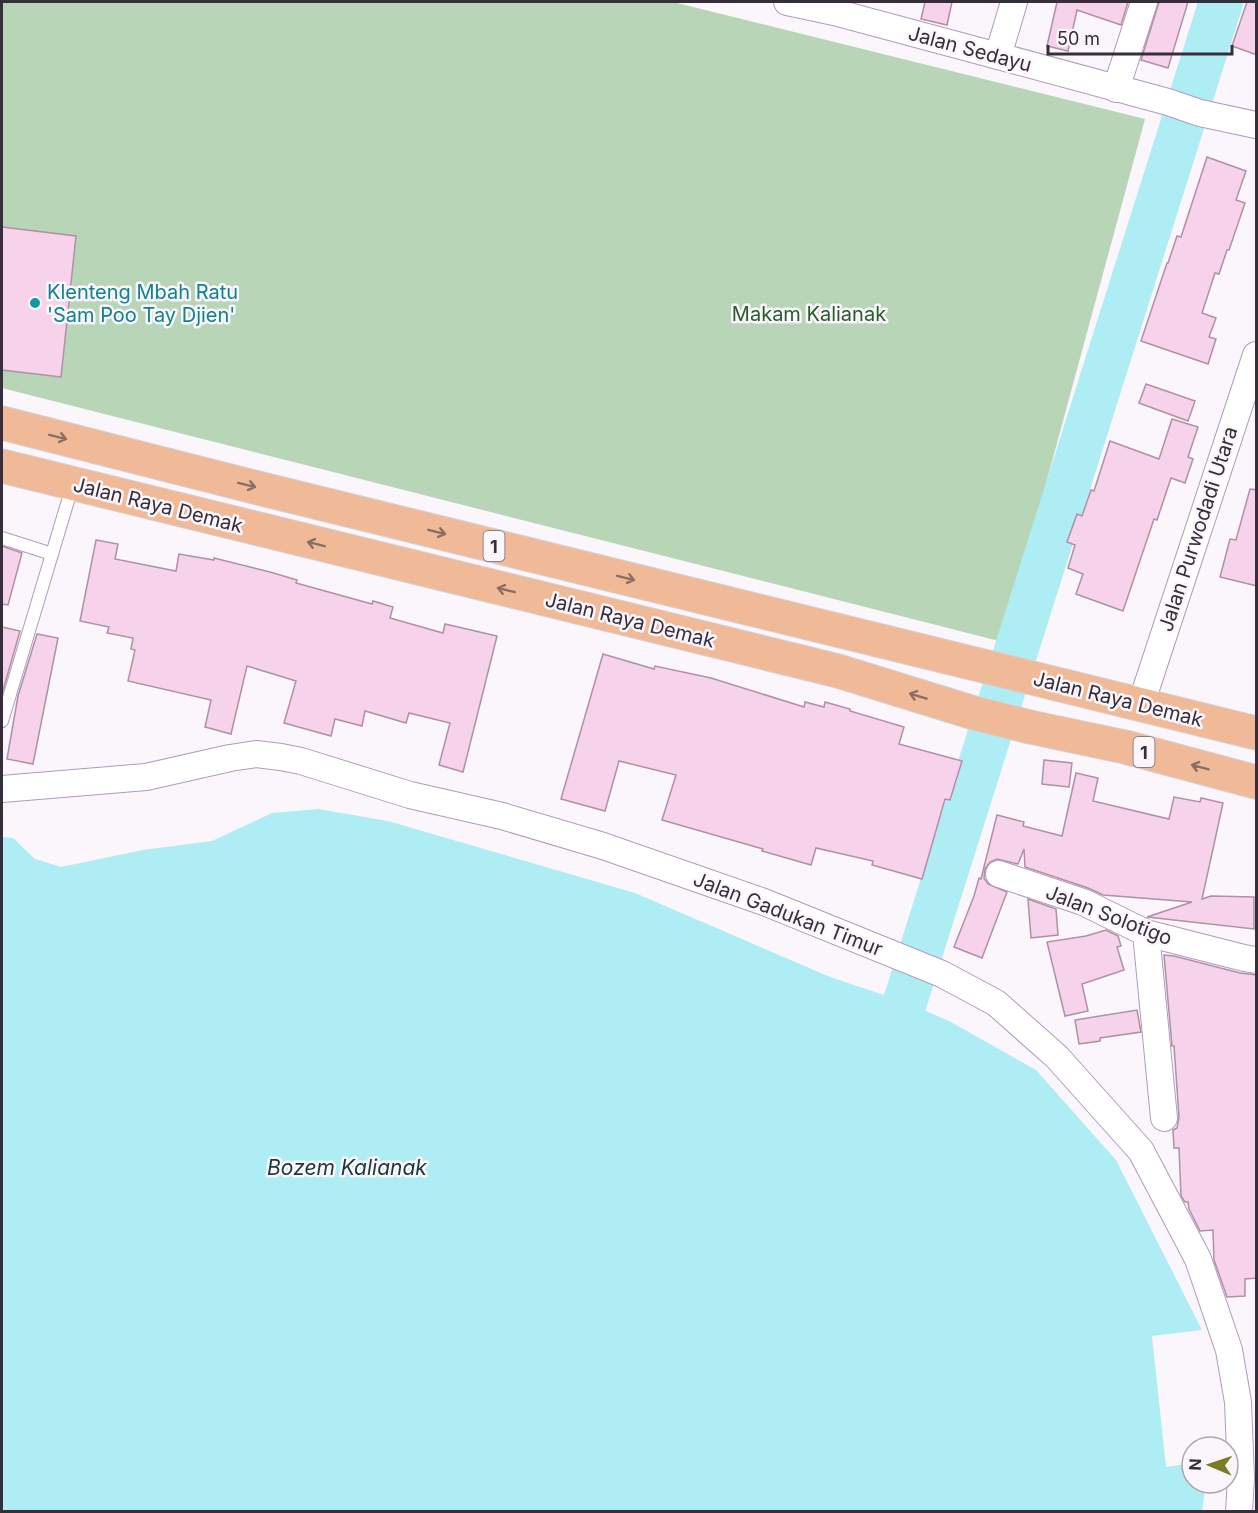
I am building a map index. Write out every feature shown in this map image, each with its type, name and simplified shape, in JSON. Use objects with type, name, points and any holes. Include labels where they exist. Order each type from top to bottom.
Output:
[{"type":"highway","name":"Jalan Raya Demak","points":[[2,423],[273,492],[1257,733]]},
{"type":"highway","name":"Jalan Raya Demak","points":[[2,466],[814,665],[974,713],[1125,747],[1257,782]]},
{"type":"highway","points":[[780,657],[789,650],[793,640],[793,628],[789,619]]},
{"type":"highway","points":[[814,665],[810,654],[811,643],[824,627]]},
{"type":"street","name":"Jalan Sedayu","points":[[787,2],[836,7],[998,56],[1168,102],[1200,113],[1257,126]]},
{"type":"street","points":[[998,56],[1014,2]]},
{"type":"street","points":[[1116,89],[1144,2]]},
{"type":"street","name":"Jalan Purwodadi Utara","points":[[1141,704],[1249,399],[1257,355]]},
{"type":"street","name":"Jalan Gadukan Timur","points":[[2,789],[146,777],[256,754],[301,761],[410,795],[502,816],[603,846],[764,902],[942,974],[996,1003],[1057,1057],[1141,1151],[1198,1259],[1229,1350],[1238,1402],[1241,1478],[1239,1512]]},
{"type":"street","name":"Jalan Solotigo","points":[[999,874],[1083,902],[1146,933],[1257,960]]},
{"type":"street","points":[[1146,933],[1164,1118]]},
{"type":"lane","points":[[2,721],[73,483]]},
{"type":"lane","points":[[2,538],[51,554]]},
{"type":"green space","name":"Makam Kalianak","points":[[2,2],[673,2],[1145,119],[1003,642],[2,388]]},
{"type":"water","name":"Bozem Kalianak","points":[[318,809],[388,821],[635,893],[830,977],[905,1002],[949,1021],[1036,1070],[1116,1160],[1202,1330],[1152,1336],[1166,1467],[1180,1465],[1180,1495],[1204,1495],[1202,1511],[2,1511],[2,837],[13,838],[35,859],[61,867],[143,850],[212,841],[272,813]]},
{"type":"building","points":[[925,2],[952,2],[947,25],[921,19]]},
{"type":"building","points":[[1057,2],[1128,2],[1121,25],[1077,10],[1068,51],[1047,46]]},
{"type":"building","points":[[1159,2],[1188,2],[1168,68],[1141,60]]},
{"type":"building","points":[[1247,2],[1257,2],[1257,55],[1232,46]]},
{"type":"building","points":[[1207,157],[1246,171],[1236,200],[1245,203],[1219,274],[1215,273],[1202,313],[1216,318],[1209,337],[1216,339],[1208,364],[1141,341],[1177,236],[1181,237]]},
{"type":"building","name":"Klenteng Mbah Ratu 'Sam Poo Tay Djien'","points":[[2,227],[76,236],[61,377],[2,370]]},
{"type":"building","points":[[1146,384],[1195,401],[1188,421],[1139,403]]},
{"type":"building","points":[[1172,419],[1198,427],[1188,457],[1193,459],[1185,483],[1171,478],[1157,520],[1154,519],[1123,611],[1076,594],[1083,574],[1068,568],[1075,545],[1067,542],[1077,514],[1082,516],[1091,490],[1094,491],[1110,441],[1159,459]]},
{"type":"building","points":[[1250,489],[1257,490],[1257,586],[1220,577],[1230,539],[1236,540]]},
{"type":"building","points":[[96,540],[118,544],[115,559],[176,571],[179,554],[214,560],[214,558],[270,572],[297,580],[296,583],[372,604],[373,601],[393,607],[390,618],[443,633],[445,624],[497,636],[463,772],[439,765],[450,723],[409,713],[406,723],[365,711],[362,726],[335,719],[331,736],[284,723],[296,681],[247,666],[231,734],[205,727],[211,700],[128,681],[135,650],[131,649],[133,638],[107,633],[109,627],[80,621]]},
{"type":"building","points":[[2,546],[22,553],[8,605],[2,604]]},
{"type":"building","points":[[2,627],[20,631],[2,694]]},
{"type":"building","points":[[37,634],[58,638],[33,764],[7,759],[18,696]]},
{"type":"building","points":[[603,654],[654,669],[655,666],[711,678],[804,707],[805,702],[824,707],[825,702],[850,709],[850,711],[904,727],[899,744],[962,761],[950,800],[945,799],[922,879],[872,865],[873,861],[816,848],[811,865],[662,820],[676,775],[619,761],[605,811],[561,799]]},
{"type":"building","points":[[1044,760],[1072,763],[1069,787],[1042,784]]},
{"type":"building","points":[[1076,773],[1098,778],[1093,801],[1169,819],[1174,797],[1200,802],[1201,798],[1223,803],[1202,899],[1211,896],[1254,897],[1254,929],[1147,917],[1192,902],[1103,895],[1025,867],[1024,849],[1018,864],[997,859],[990,862],[985,869],[984,878],[988,884],[1007,892],[982,958],[954,947],[979,878],[981,879],[997,815],[1024,822],[1023,826],[1062,836]]},
{"type":"building","points":[[1028,899],[1056,909],[1058,935],[1031,938]]},
{"type":"building","points":[[1106,930],[1118,936],[1121,946],[1117,947],[1124,970],[1082,984],[1088,1011],[1065,1016],[1047,942],[1086,936]]},
{"type":"building","points":[[1164,955],[1257,975],[1257,1278],[1245,1279],[1245,1296],[1227,1297],[1214,1260],[1213,1230],[1200,1231],[1188,1202],[1185,1202],[1181,1196],[1179,1148],[1174,1148],[1173,1130],[1177,1128],[1179,1117]]},
{"type":"building","points":[[1137,1010],[1141,1032],[1100,1038],[1100,1041],[1079,1044],[1075,1020]]},
{"type":"waterway","points":[[905,1002],[1221,2]]},
{"type":"place","name":"Klenteng Mbah Ratu 'Sam Poo Tay Djien'","points":[[35,303]]}]
